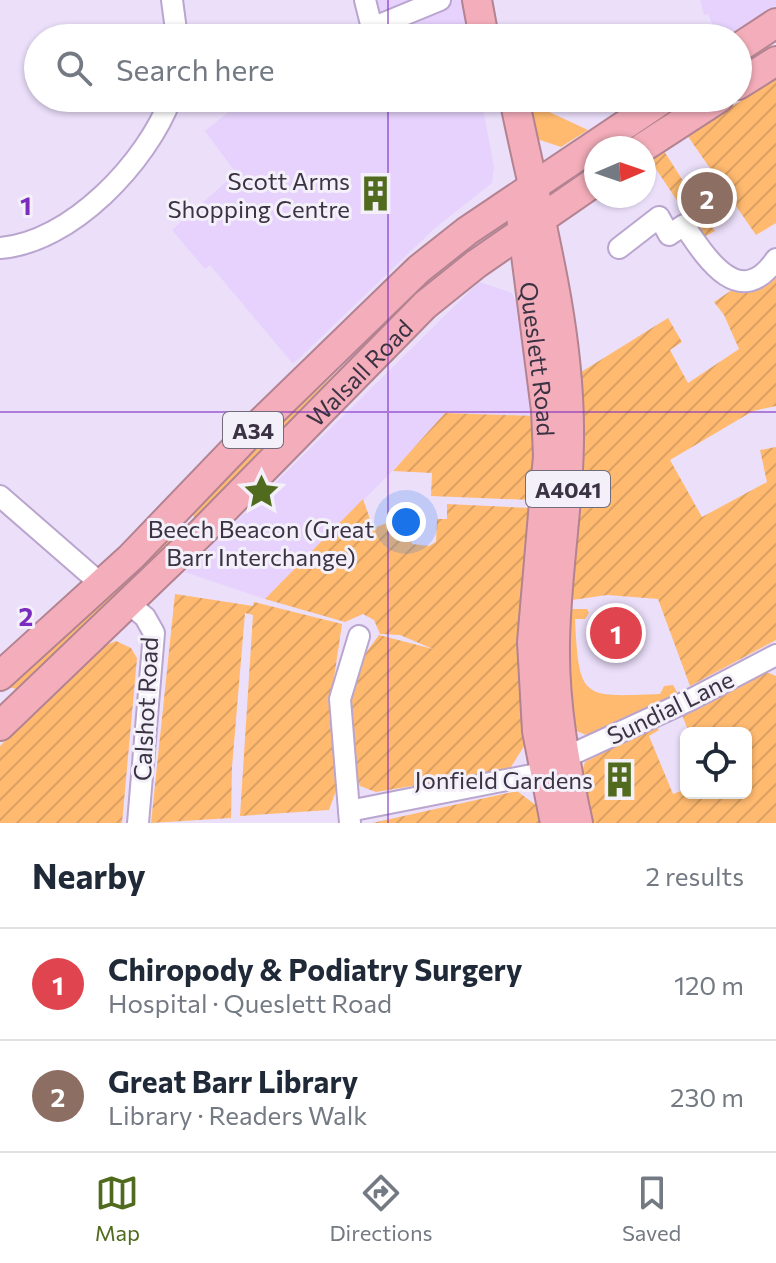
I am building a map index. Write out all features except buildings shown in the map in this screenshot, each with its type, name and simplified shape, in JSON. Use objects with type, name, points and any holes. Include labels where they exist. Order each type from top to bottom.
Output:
[{"type":"highway","points":[[477,0],[481,24]]},
{"type":"highway","points":[[495,0],[499,24]]},
{"type":"highway","points":[[752,39],[776,23]]},
{"type":"highway","points":[[752,76],[776,61]]},
{"type":"highway","name":"A4041","points":[[500,112],[528,208]]},
{"type":"highway","name":"A4041","points":[[516,112],[528,208]]},
{"type":"highway","name":"A34","points":[[528,208],[648,112]]},
{"type":"highway","points":[[656,137],[696,112]]},
{"type":"highway","name":"A34","points":[[528,208],[584,175]]},
{"type":"highway","name":"A34","points":[[528,208],[584,186]]},
{"type":"highway","name":"Walsall Road","points":[[0,726],[201,533],[425,305],[486,257],[528,208]]},
{"type":"highway","name":"Walsall Road","points":[[0,676],[101,584],[419,269],[528,208]]},
{"type":"highway","name":"Queslett Road","points":[[528,208],[535,308],[569,423],[568,494],[555,645],[555,823]]},
{"type":"highway","name":"Queslett Road","points":[[528,208],[554,374]]},
{"type":"highway","points":[[486,257],[499,258],[514,268],[535,308]]},
{"type":"highway","points":[[333,355],[346,351],[355,354],[362,370]]},
{"type":"highway","points":[[176,509],[201,533]]},
{"type":"highway","points":[[0,710],[74,654]]},
{"type":"highway","name":"Queslett Road","points":[[553,766],[578,823]]},
{"type":"street","points":[[172,0],[175,24]]},
{"type":"street","points":[[365,0],[371,24]]},
{"type":"street","points":[[382,24],[440,0]]},
{"type":"street","points":[[0,248],[31,244],[49,235],[112,186],[135,165],[155,136],[165,112]]},
{"type":"street","points":[[619,248],[659,217],[669,235],[684,225],[715,255],[733,279],[744,282],[759,278],[776,259]]},
{"type":"street","points":[[0,496],[101,584]]},
{"type":"street","name":"Calshot Road","points":[[129,604],[145,617],[154,633],[138,823]]},
{"type":"street","points":[[349,817],[340,699],[359,636]]},
{"type":"street","name":"Sundial Lane","points":[[349,817],[553,766],[776,655]]},
{"type":"shaded area","points":[[375,0],[462,0],[466,24],[365,24],[378,18]]},
{"type":"shaded area","points":[[700,0],[776,0],[776,6],[748,24],[712,24],[708,14],[704,15]]},
{"type":"shaded area","points":[[776,75],[776,223],[756,235],[687,135],[723,112],[752,112],[752,94],[766,85],[764,82]]},
{"type":"shaded area","points":[[229,112],[484,112],[494,167],[492,183],[435,228],[293,364],[210,265],[205,269],[172,230],[236,173],[205,131]]},
{"type":"shaded area","points":[[532,112],[549,112],[588,130],[561,147],[537,139]]},
{"type":"shaded area","points":[[664,151],[715,231],[702,238],[656,169],[656,156]]},
{"type":"shaded area","points":[[776,270],[776,406],[753,411],[670,460],[702,517],[767,482],[760,450],[776,447],[776,640],[690,686],[658,599],[607,595],[572,600],[583,430],[578,374],[668,318],[682,342],[670,350],[688,383],[739,349],[724,315],[714,302],[738,286]]},
{"type":"shaded area","points":[[479,282],[512,293],[522,315],[534,416],[445,413],[426,437],[265,599],[185,572]]},
{"type":"shaded area","points":[[343,366],[349,371],[202,519],[195,518],[190,511],[285,411],[299,407]]},
{"type":"shaded area","points":[[445,413],[534,416],[531,500],[431,496],[432,473],[393,471]]},
{"type":"shaded area","points":[[363,499],[373,528],[399,519],[400,535],[411,537],[412,544],[429,546],[436,542],[437,519],[447,519],[447,504],[530,508],[522,651],[528,740],[509,770],[376,792],[360,786],[356,779],[350,701],[360,661],[379,635],[433,649],[400,635],[380,634],[374,620],[363,614],[345,622],[265,599]]},
{"type":"shaded area","points":[[178,527],[187,537],[16,689],[9,687],[114,585],[152,557]]},
{"type":"shaded area","points":[[175,594],[253,606],[254,602],[342,624],[329,712],[337,788],[329,810],[240,816],[253,615],[245,613],[232,767],[231,818],[151,823]]},
{"type":"shaded area","points":[[569,609],[587,609],[589,613],[585,619],[575,619],[579,665],[583,679],[590,688],[600,693],[634,695],[660,694],[664,686],[673,685],[678,694],[589,736],[574,730],[568,682]]},
{"type":"shaded area","points":[[116,641],[131,648],[137,658],[122,823],[0,823],[0,746],[99,648]]},
{"type":"shaded area","points":[[764,671],[776,676],[776,823],[592,823],[580,778],[585,762],[656,725],[659,730],[649,736],[673,794],[680,791],[680,799],[752,799],[752,727],[687,727],[681,712]]},
{"type":"shaded area","points":[[517,791],[537,806],[540,823],[372,823]]},
{"type":"place","name":"Scott Arms Shopping Centre","points":[[376,194]]},
{"type":"place","name":"Great Barr Library","points":[[707,198]]},
{"type":"place","name":"Beech Beacon (Great Barr Interchange)","points":[[261,491]]},
{"type":"place","name":"Chiropody & Podiatry Surgery","points":[[616,633]]},
{"type":"place","name":"Jonfield Gardens","points":[[619,779]]}]
